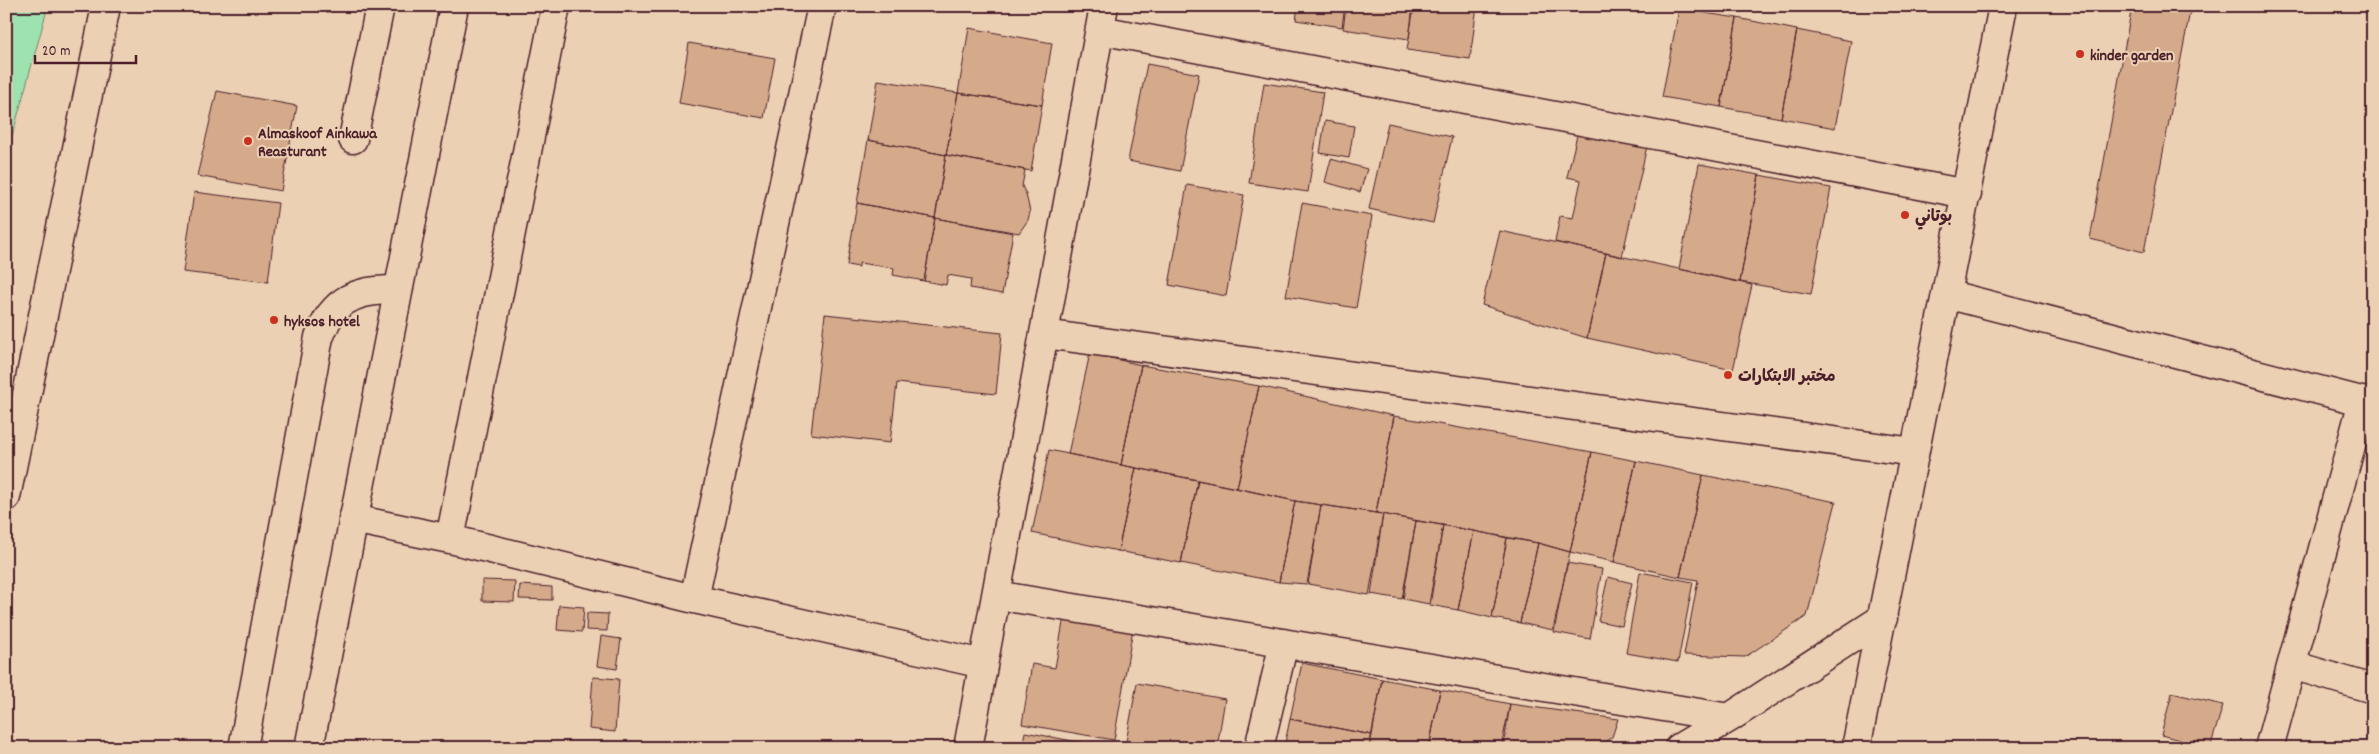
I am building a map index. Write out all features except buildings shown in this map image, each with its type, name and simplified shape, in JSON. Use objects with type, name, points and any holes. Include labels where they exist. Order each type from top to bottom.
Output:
[{"type":"street","points":[[6,497],[106,6]]},
{"type":"street","points":[[353,140],[380,6]]},
{"type":"street","points":[[309,748],[454,6]]},
{"type":"street","points":[[450,539],[556,6]]},
{"type":"street","points":[[694,599],[822,6]]},
{"type":"street","points":[[1856,748],[2003,6]]},
{"type":"street","points":[[968,748],[1102,18],[1967,194]]},
{"type":"street","points":[[243,748],[319,337],[332,313],[350,298],[373,290],[397,290]]},
{"type":"street","points":[[1946,294],[2368,402],[2269,748]]},
{"type":"street","points":[[1044,334],[1914,452]]},
{"type":"street","points":[[353,519],[450,539],[694,599],[983,664]]},
{"type":"street","points":[[996,596],[1730,718]]},
{"type":"street","points":[[1679,748],[1730,718],[1883,618]]},
{"type":"street","points":[[1259,748],[1284,643]]},
{"type":"street","points":[[2292,666],[2373,689]]},
{"type":"green space","points":[[6,6],[48,6],[6,158]]},
{"type":"place","name":"kinder garden","points":[[2080,54]]},
{"type":"place","name":"Almaskoof Ainkawa Reasturant","points":[[248,141]]},
{"type":"place","name":"بوتاني","points":[[1905,215]]},
{"type":"place","name":"hyksos hotel","points":[[274,320]]},
{"type":"place","name":"مختبر الابتكارات","points":[[1728,375]]}]
